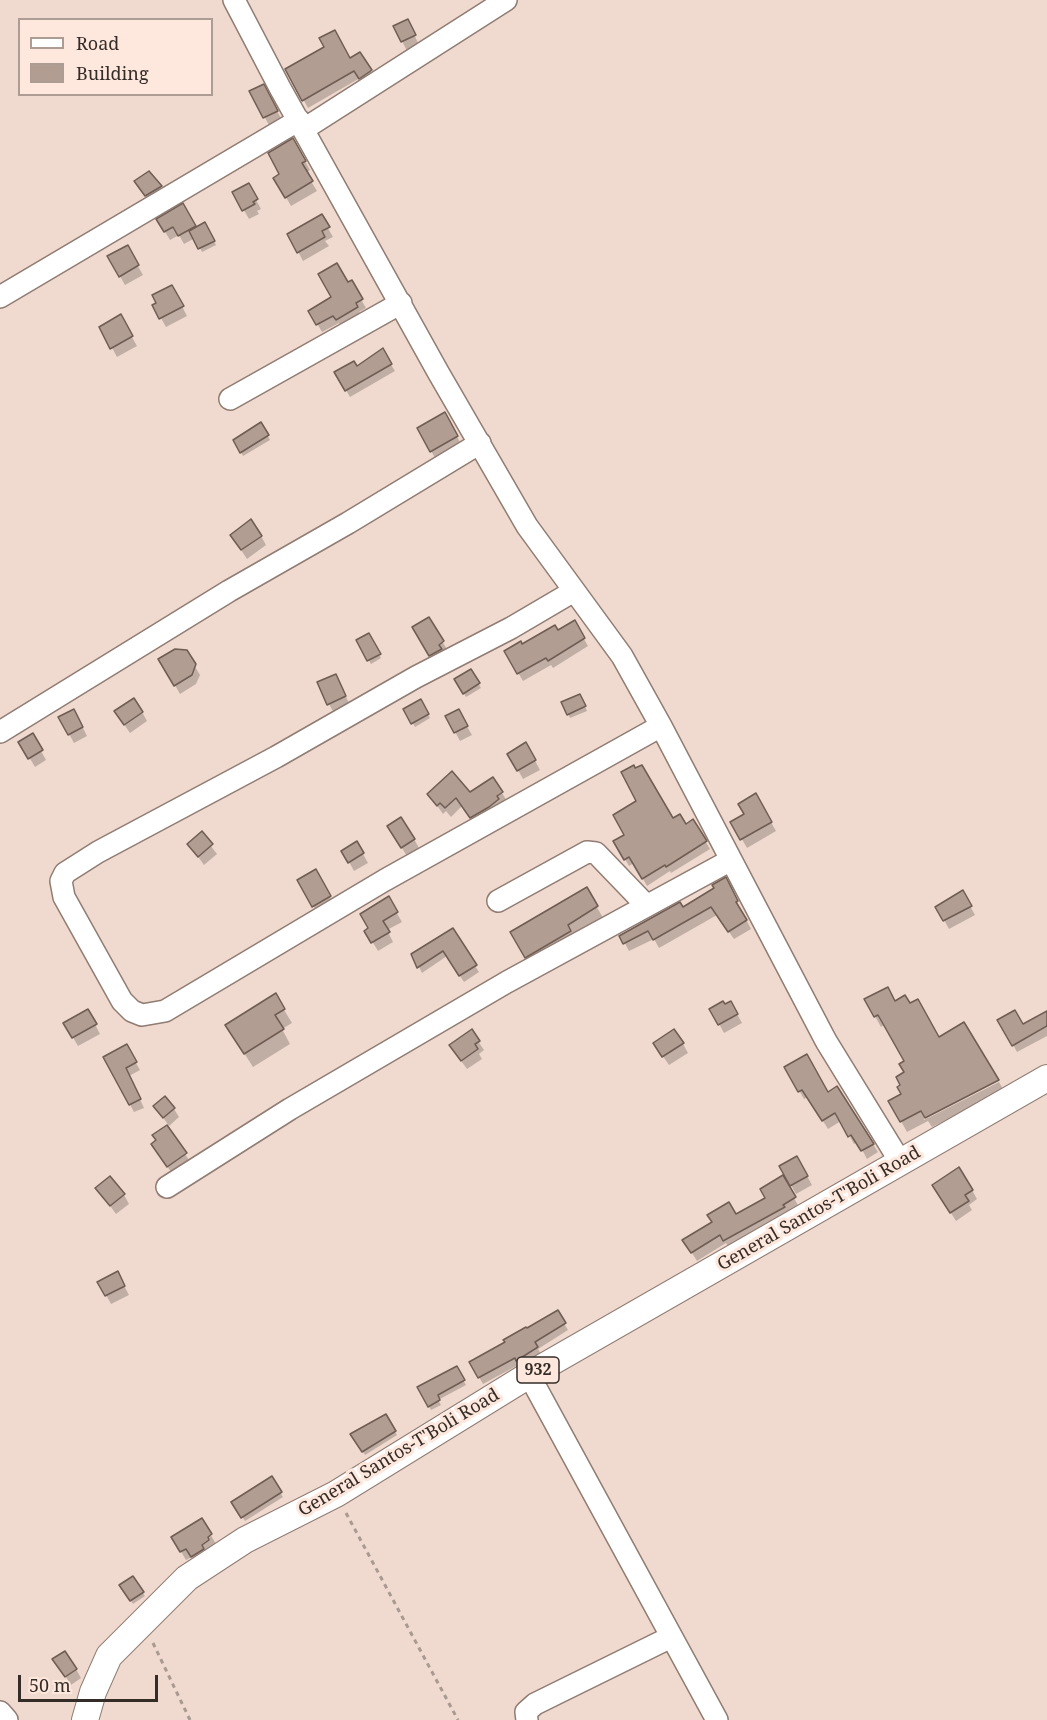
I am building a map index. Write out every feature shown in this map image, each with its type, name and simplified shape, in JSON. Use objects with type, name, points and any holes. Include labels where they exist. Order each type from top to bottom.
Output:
[{"type":"main road","name":"General Santos-T'Boli Road","points":[[85,1720],[93,1692],[109,1656],[187,1578],[245,1540],[336,1494],[529,1375],[1047,1078]]},
{"type":"street","points":[[234,0],[401,303],[527,525],[622,656],[826,1041],[901,1163]]},
{"type":"street","points":[[0,297],[302,125],[506,0]]},
{"type":"street","points":[[230,399],[401,303]]},
{"type":"street","points":[[0,732],[229,591],[348,524],[480,443]]},
{"type":"street","points":[[574,591],[511,628],[426,671],[276,757],[98,852],[65,873],[62,881],[64,897],[122,1001],[132,1011],[142,1015],[165,1011],[385,880],[661,726]]},
{"type":"street","points":[[498,901],[587,852],[596,853],[646,905]]},
{"type":"street","points":[[167,1187],[290,1109],[507,982],[731,860]]},
{"type":"street","points":[[529,1375],[717,1720]]},
{"type":"street","points":[[527,1720],[526,1712],[535,1704],[671,1637]]},
{"type":"street","points":[[0,1712],[7,1720]]},
{"type":"path","points":[[336,1494],[458,1720]]},
{"type":"path","points":[[143,1621],[190,1720]]},
{"type":"building","points":[[408,19],[416,35],[401,42],[393,26]]},
{"type":"building","points":[[335,30],[350,58],[360,52],[372,70],[359,79],[354,71],[302,101],[285,69],[324,47],[319,38]]},
{"type":"building","points":[[264,84],[278,111],[263,118],[249,91]]},
{"type":"building","points":[[293,138],[306,161],[302,163],[313,181],[285,198],[273,178],[279,174],[268,153]]},
{"type":"building","points":[[149,171],[162,186],[145,196],[134,181]]},
{"type":"building","points":[[249,183],[258,199],[253,202],[255,204],[242,211],[232,192]]},
{"type":"building","points":[[183,203],[196,226],[178,236],[173,227],[164,232],[156,219]]},
{"type":"building","points":[[322,214],[330,227],[322,231],[325,237],[297,253],[287,234]]},
{"type":"building","points":[[205,222],[215,241],[198,249],[189,231]]},
{"type":"building","points":[[128,245],[139,265],[119,277],[107,256]]},
{"type":"building","points":[[337,263],[348,282],[352,280],[363,299],[356,303],[358,307],[336,320],[333,316],[316,325],[308,311],[331,297],[318,274]]},
{"type":"building","points":[[172,285],[184,306],[159,319],[152,305],[156,303],[152,295]]},
{"type":"building","points":[[121,314],[133,336],[110,349],[99,327]]},
{"type":"building","points":[[383,348],[392,364],[345,391],[334,372],[354,361],[357,366]]},
{"type":"building","points":[[445,412],[458,436],[430,452],[417,428]]},
{"type":"building","points":[[261,422],[269,435],[240,453],[233,440]]},
{"type":"building","points":[[251,519],[262,536],[241,550],[230,535]]},
{"type":"building","points":[[429,617],[444,641],[439,645],[442,649],[429,656],[412,627]]},
{"type":"building","points":[[575,620],[585,638],[548,661],[546,658],[517,674],[504,651],[521,641],[522,644],[555,625],[558,630]]},
{"type":"building","points":[[369,633],[381,654],[367,661],[356,640]]},
{"type":"building","points":[[175,649],[187,650],[196,664],[192,675],[174,686],[158,659]]},
{"type":"building","points":[[471,669],[480,683],[463,694],[454,679]]},
{"type":"building","points":[[336,674],[346,696],[327,705],[317,682]]},
{"type":"building","points":[[580,694],[586,706],[567,715],[561,702]]},
{"type":"building","points":[[134,698],[143,712],[124,725],[114,711]]},
{"type":"building","points":[[421,699],[429,714],[411,724],[403,709]]},
{"type":"building","points":[[74,709],[83,727],[68,735],[58,717]]},
{"type":"building","points":[[459,709],[468,726],[454,733],[445,716]]},
{"type":"building","points":[[33,733],[43,750],[28,759],[18,742]]},
{"type":"building","points":[[526,742],[536,760],[517,771],[507,754]]},
{"type":"building","points":[[634,765],[635,768],[642,765],[673,818],[680,814],[686,824],[693,819],[707,841],[642,879],[629,857],[624,860],[613,841],[624,835],[613,815],[636,801],[621,772]]},
{"type":"building","points":[[452,771],[470,792],[493,777],[503,792],[497,796],[499,799],[489,807],[470,818],[456,798],[445,808],[440,803],[437,806],[427,794]]},
{"type":"building","points":[[756,793],[772,822],[740,840],[730,822],[744,814],[738,804]]},
{"type":"building","points":[[401,817],[415,839],[401,848],[387,826]]},
{"type":"building","points":[[202,831],[213,844],[198,857],[187,844]]},
{"type":"building","points":[[357,841],[364,853],[348,863],[341,851]]},
{"type":"building","points":[[316,869],[331,896],[312,907],[297,880]]},
{"type":"building","points":[[726,877],[738,901],[736,902],[747,920],[728,932],[711,907],[653,940],[648,931],[623,944],[619,936],[680,902],[683,907],[714,888],[712,885]]},
{"type":"building","points":[[587,887],[598,906],[568,925],[571,931],[525,958],[510,932]]},
{"type":"building","points":[[963,890],[972,906],[943,921],[935,907]]},
{"type":"building","points":[[389,896],[398,912],[383,921],[390,932],[371,943],[364,931],[368,928],[360,914]]},
{"type":"building","points":[[453,928],[477,965],[459,976],[443,951],[417,968],[411,954]]},
{"type":"building","points":[[888,987],[895,1001],[905,995],[910,1003],[918,999],[939,1037],[964,1022],[999,1080],[925,1118],[921,1111],[900,1122],[888,1101],[901,1094],[897,1087],[900,1085],[896,1077],[904,1072],[899,1064],[904,1061],[878,1015],[874,1017],[864,999]]},
{"type":"building","points":[[276,993],[285,1009],[275,1015],[284,1029],[244,1054],[225,1025]]},
{"type":"building","points":[[723,1001],[725,1004],[731,1001],[738,1014],[718,1025],[709,1009]]},
{"type":"building","points":[[88,1009],[97,1024],[72,1038],[63,1023]]},
{"type":"building","points":[[1015,1010],[1023,1024],[1047,1011],[1047,1026],[1012,1046],[997,1020]]},
{"type":"building","points":[[472,1029],[480,1041],[475,1044],[478,1049],[461,1061],[449,1045]]},
{"type":"building","points":[[674,1029],[684,1043],[662,1057],[653,1043]]},
{"type":"building","points":[[127,1044],[137,1062],[126,1068],[141,1099],[129,1105],[103,1057]]},
{"type":"building","points":[[807,1054],[828,1092],[837,1086],[874,1144],[861,1151],[851,1135],[848,1137],[835,1113],[822,1121],[802,1090],[798,1092],[784,1067]]},
{"type":"building","points":[[165,1096],[175,1108],[163,1118],[153,1106]]},
{"type":"building","points":[[167,1125],[187,1153],[167,1167],[151,1144],[156,1140],[152,1135]]},
{"type":"building","points":[[797,1156],[808,1176],[790,1186],[779,1166]]},
{"type":"building","points":[[959,1167],[973,1190],[965,1195],[969,1201],[950,1213],[932,1185]]},
{"type":"building","points":[[783,1175],[796,1197],[783,1205],[785,1207],[723,1241],[720,1235],[691,1253],[682,1240],[712,1222],[707,1215],[729,1202],[736,1214],[765,1198],[760,1189]]},
{"type":"building","points":[[110,1176],[125,1194],[110,1206],[95,1188]]},
{"type":"building","points":[[118,1271],[125,1286],[105,1296],[97,1282]]},
{"type":"building","points":[[558,1310],[566,1323],[535,1342],[538,1347],[516,1361],[515,1358],[478,1378],[469,1362],[505,1342],[503,1340]]},
{"type":"building","points":[[457,1366],[465,1380],[438,1395],[440,1400],[428,1407],[417,1387]]},
{"type":"building","points":[[386,1414],[396,1431],[362,1452],[350,1434]]},
{"type":"building","points":[[272,1476],[282,1492],[241,1518],[231,1502]]},
{"type":"building","points":[[202,1518],[212,1534],[208,1537],[209,1540],[202,1545],[204,1549],[191,1557],[186,1549],[180,1552],[171,1537]]},
{"type":"building","points":[[133,1576],[144,1592],[130,1601],[119,1585]]},
{"type":"building","points":[[65,1651],[77,1669],[65,1677],[52,1659]]}]
